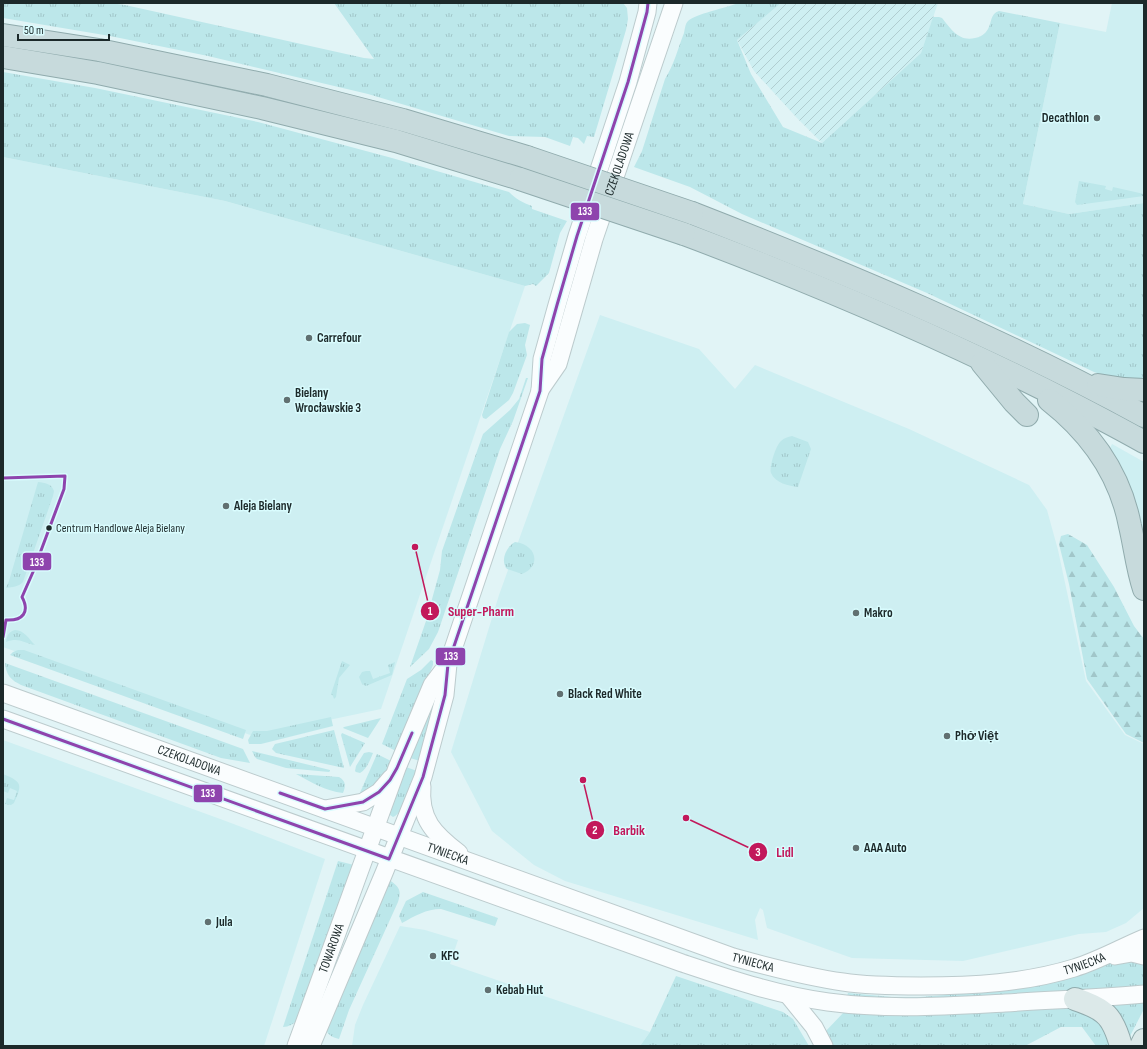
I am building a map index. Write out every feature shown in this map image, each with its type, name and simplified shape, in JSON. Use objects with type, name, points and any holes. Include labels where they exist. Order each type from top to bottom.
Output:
[{"type":"highway","points":[[3,34],[106,51],[267,85],[403,120],[527,157],[692,213],[760,239],[921,307],[987,337],[1144,416]]},
{"type":"highway","points":[[3,57],[98,73],[262,108],[396,141],[520,179],[684,234],[758,262],[912,327],[1074,404],[1144,442]]},
{"type":"highway","points":[[976,357],[1027,415]]},
{"type":"highway","points":[[1006,371],[1057,406],[1082,431],[1101,454],[1124,499],[1138,571],[1144,589]]},
{"type":"highway","points":[[1079,382],[1124,389],[1144,390]]},
{"type":"main road","points":[[1075,999],[1089,1004],[1104,1013],[1111,1022],[1122,1046]]},
{"type":"main road","points":[[1141,1046],[1144,1040]]},
{"type":"street","name":"CZEKOLADOWA","points":[[3,719],[390,858],[422,777],[446,695],[448,664],[540,391],[542,359],[557,305],[577,236],[628,82],[647,12],[648,3]]},
{"type":"street","name":"CZEKOLADOWA","points":[[540,391],[558,364],[594,239],[674,3]]},
{"type":"street","name":"CZEKOLADOWA","points":[[367,850],[397,768],[432,685],[448,664]]},
{"type":"street","name":"CZEKOLADOWA","points":[[3,693],[375,827]]},
{"type":"street","points":[[325,809],[363,802],[379,792],[390,780],[397,768]]},
{"type":"street","points":[[422,777],[422,808],[429,825],[445,843],[470,861]]},
{"type":"street","name":"TYNIECKA","points":[[375,827],[733,957],[770,967],[843,982],[887,986],[946,986],[998,983],[1075,968],[1103,958],[1144,938]]},
{"type":"street","name":"TOWAROWA","points":[[296,1046],[367,850]]},
{"type":"street","name":"TOWAROWA","points":[[312,1046],[390,858]]},
{"type":"street","name":"TYNIECKA","points":[[390,858],[682,964],[746,984],[788,995],[829,1002],[882,1007],[915,1007],[1144,994]]},
{"type":"street","points":[[1103,958],[1132,953],[1144,956]]},
{"type":"street","points":[[788,995],[814,1027],[824,1046]]},
{"type":"street","points":[[814,1027],[820,1014],[829,1002]]},
{"type":"shaded area","points":[[781,3],[938,3],[921,53],[822,143],[754,71],[737,40]]},
{"type":"shaded area","points":[[1112,3],[1144,3],[1144,203],[1069,214],[1023,204],[1060,23],[1106,32]]},
{"type":"shaded area","name":"Aleja Bielany","points":[[3,157],[225,201],[525,286],[381,709],[253,736],[3,647]]},
{"type":"shaded area","points":[[600,315],[699,349],[735,389],[755,365],[909,429],[1029,485],[1047,510],[1058,550],[1086,681],[1125,735],[1144,744],[1144,908],[1126,923],[1106,932],[1079,934],[963,961],[852,958],[767,928],[763,910],[760,908],[755,920],[758,940],[565,881],[534,865],[492,831],[451,752],[499,595]]},
{"type":"shaded area","points":[[1112,444],[1144,462],[1144,543],[1107,454]]},
{"type":"shaded area","points":[[3,740],[223,820],[325,859],[264,1046],[3,1046]]},
{"type":"shaded area","points":[[400,926],[425,930],[458,940],[450,964],[650,1032],[640,1046],[352,1046],[355,1025],[363,1005]]},
{"type":"green space","points":[[3,3],[110,3],[125,5],[374,59],[334,3],[623,3],[627,8],[628,19],[594,137],[587,136],[584,144],[578,138],[573,137],[570,146],[545,137],[509,136],[368,94],[208,56],[110,36],[3,18]]},
{"type":"green space","points":[[738,3],[781,3],[737,40],[751,74],[783,127],[822,143],[921,53],[933,17],[942,18],[956,34],[969,39],[979,37],[984,34],[988,29],[994,14],[999,11],[1060,23],[1023,204],[1069,214],[1144,203],[1144,381],[1106,376],[1094,372],[927,293],[742,214],[690,187],[634,167],[642,151],[665,79],[673,62],[687,22],[697,16]]},
{"type":"green space","points":[[3,72],[95,88],[258,122],[392,158],[509,192],[514,197],[532,206],[532,209],[567,221],[560,233],[549,273],[536,286],[533,284],[525,286],[225,201],[3,157]]},
{"type":"green space","points":[[1079,181],[1106,186],[1105,189],[1112,191],[1113,187],[1144,194],[1144,196],[1077,205],[1075,202]]},
{"type":"green space","points":[[525,323],[530,325],[525,345],[527,355],[513,393],[509,400],[486,419],[483,418],[482,415],[509,332],[517,324]]},
{"type":"green space","points":[[526,378],[528,378],[513,421],[500,449],[438,632],[429,649],[410,667],[426,621],[440,570],[442,551],[483,434],[510,410],[519,399]]},
{"type":"green space","points":[[792,436],[808,442],[811,449],[798,487],[779,482],[771,473],[773,456],[779,443],[783,439]]},
{"type":"green space","points":[[38,482],[51,486],[54,491],[53,496],[23,582],[17,586],[6,588],[9,581]]},
{"type":"green space","points":[[1068,534],[1087,545],[1114,587],[1134,626],[1144,639],[1144,743],[1126,734],[1087,679],[1069,584],[1059,544],[1061,536]]},
{"type":"green space","points":[[515,542],[527,547],[534,555],[533,565],[529,570],[522,574],[507,569],[504,562],[505,554],[509,547]]},
{"type":"green space","points":[[15,630],[24,633],[35,645],[18,640],[6,642],[8,634]]},
{"type":"green space","points":[[18,650],[24,650],[246,730],[243,739],[10,655]]},
{"type":"green space","points":[[431,660],[433,661],[433,665],[398,751],[396,751],[382,744],[407,679],[421,670]]},
{"type":"green space","points":[[342,661],[350,665],[339,678],[336,697],[334,699],[331,694]]},
{"type":"green space","points":[[395,662],[392,675],[366,686],[362,684],[359,677],[362,672],[370,671],[373,679],[390,673],[388,665]]},
{"type":"green space","points":[[5,663],[243,749],[250,763],[221,758],[21,685],[10,677]]},
{"type":"green space","points":[[431,710],[433,711],[420,761],[410,758]]},
{"type":"green space","points":[[331,717],[333,726],[261,744],[249,744],[248,740],[253,731],[267,731]]},
{"type":"green space","points":[[381,718],[368,738],[343,728],[344,727]]},
{"type":"green space","points":[[334,730],[344,768],[276,753],[272,749],[275,744]]},
{"type":"green space","points":[[342,733],[365,743],[350,767],[341,735]]},
{"type":"green space","points":[[252,751],[330,771],[286,768],[257,759]]},
{"type":"green space","points":[[364,753],[373,753],[366,767],[360,773],[356,772],[356,766]]},
{"type":"green space","points":[[377,754],[393,762],[378,783],[359,795]]},
{"type":"green space","points":[[406,767],[417,771],[405,804],[393,817],[390,815],[390,811]]},
{"type":"green space","points":[[3,774],[14,779],[19,785],[17,797],[11,805],[5,804],[7,798],[14,800],[17,791],[10,788],[8,793],[3,791]]},
{"type":"green space","points":[[296,774],[339,777],[344,782],[345,786],[343,793],[318,786]]},
{"type":"green space","points":[[338,861],[354,865],[298,1020],[291,1025],[283,1027]]},
{"type":"green space","points":[[388,879],[399,889],[400,894],[398,902],[349,1010],[339,1039],[328,1034],[325,1027]]},
{"type":"green space","points":[[423,892],[498,918],[495,926],[441,909],[416,915],[402,923],[399,916],[406,901]]},
{"type":"green space","points":[[1125,959],[1144,963],[1144,987],[914,999],[847,996],[848,993],[892,997],[920,997],[1011,988],[1099,967]]},
{"type":"green space","points":[[676,976],[783,1012],[793,1019],[809,1046],[640,1046],[650,1032]]},
{"type":"green space","points":[[1144,1001],[1144,1009],[1128,1040],[1107,1004]]},
{"type":"green space","points":[[1077,1009],[1092,1015],[1103,1025],[1109,1035],[1109,1046],[1096,1046],[1082,1027],[1061,1027],[1025,1046],[832,1046],[824,1033],[844,1012],[888,1015]]},
{"type":"transit line","name":"133","points":[[3,719],[389,859],[423,777],[445,695],[448,664],[540,391],[542,359],[557,305],[577,236],[628,82],[647,12],[648,3]]},
{"type":"transit line","name":"133","points":[[3,478],[65,476],[64,489],[22,597],[25,611],[21,617],[17,619],[6,620],[3,637]]},
{"type":"transit line","name":"133","points":[[280,793],[325,809],[363,802],[379,792],[390,780],[397,768],[412,733]]},
{"type":"place","name":"Decathlon","points":[[1097,118]]},
{"type":"place","name":"Carrefour","points":[[309,338]]},
{"type":"place","name":"Bielany Wrocławskie 3","points":[[287,400]]},
{"type":"place","name":"Aleja Bielany","points":[[226,506]]},
{"type":"place","name":"Centrum Handlowe Aleja Bielany","points":[[49,528]]},
{"type":"place","name":"Super-Pharm","points":[[415,547]]},
{"type":"place","name":"Makro","points":[[856,613]]},
{"type":"place","name":"Black Red White","points":[[560,694]]},
{"type":"place","name":"Phở Việt","points":[[947,736]]},
{"type":"place","name":"Barbik","points":[[583,780]]},
{"type":"place","name":"Lidl","points":[[686,818]]},
{"type":"place","name":"AAA Auto","points":[[856,848]]},
{"type":"place","name":"Jula","points":[[208,922]]},
{"type":"place","name":"KFC","points":[[433,956]]},
{"type":"place","name":"Kebab Hut","points":[[488,990]]}]
